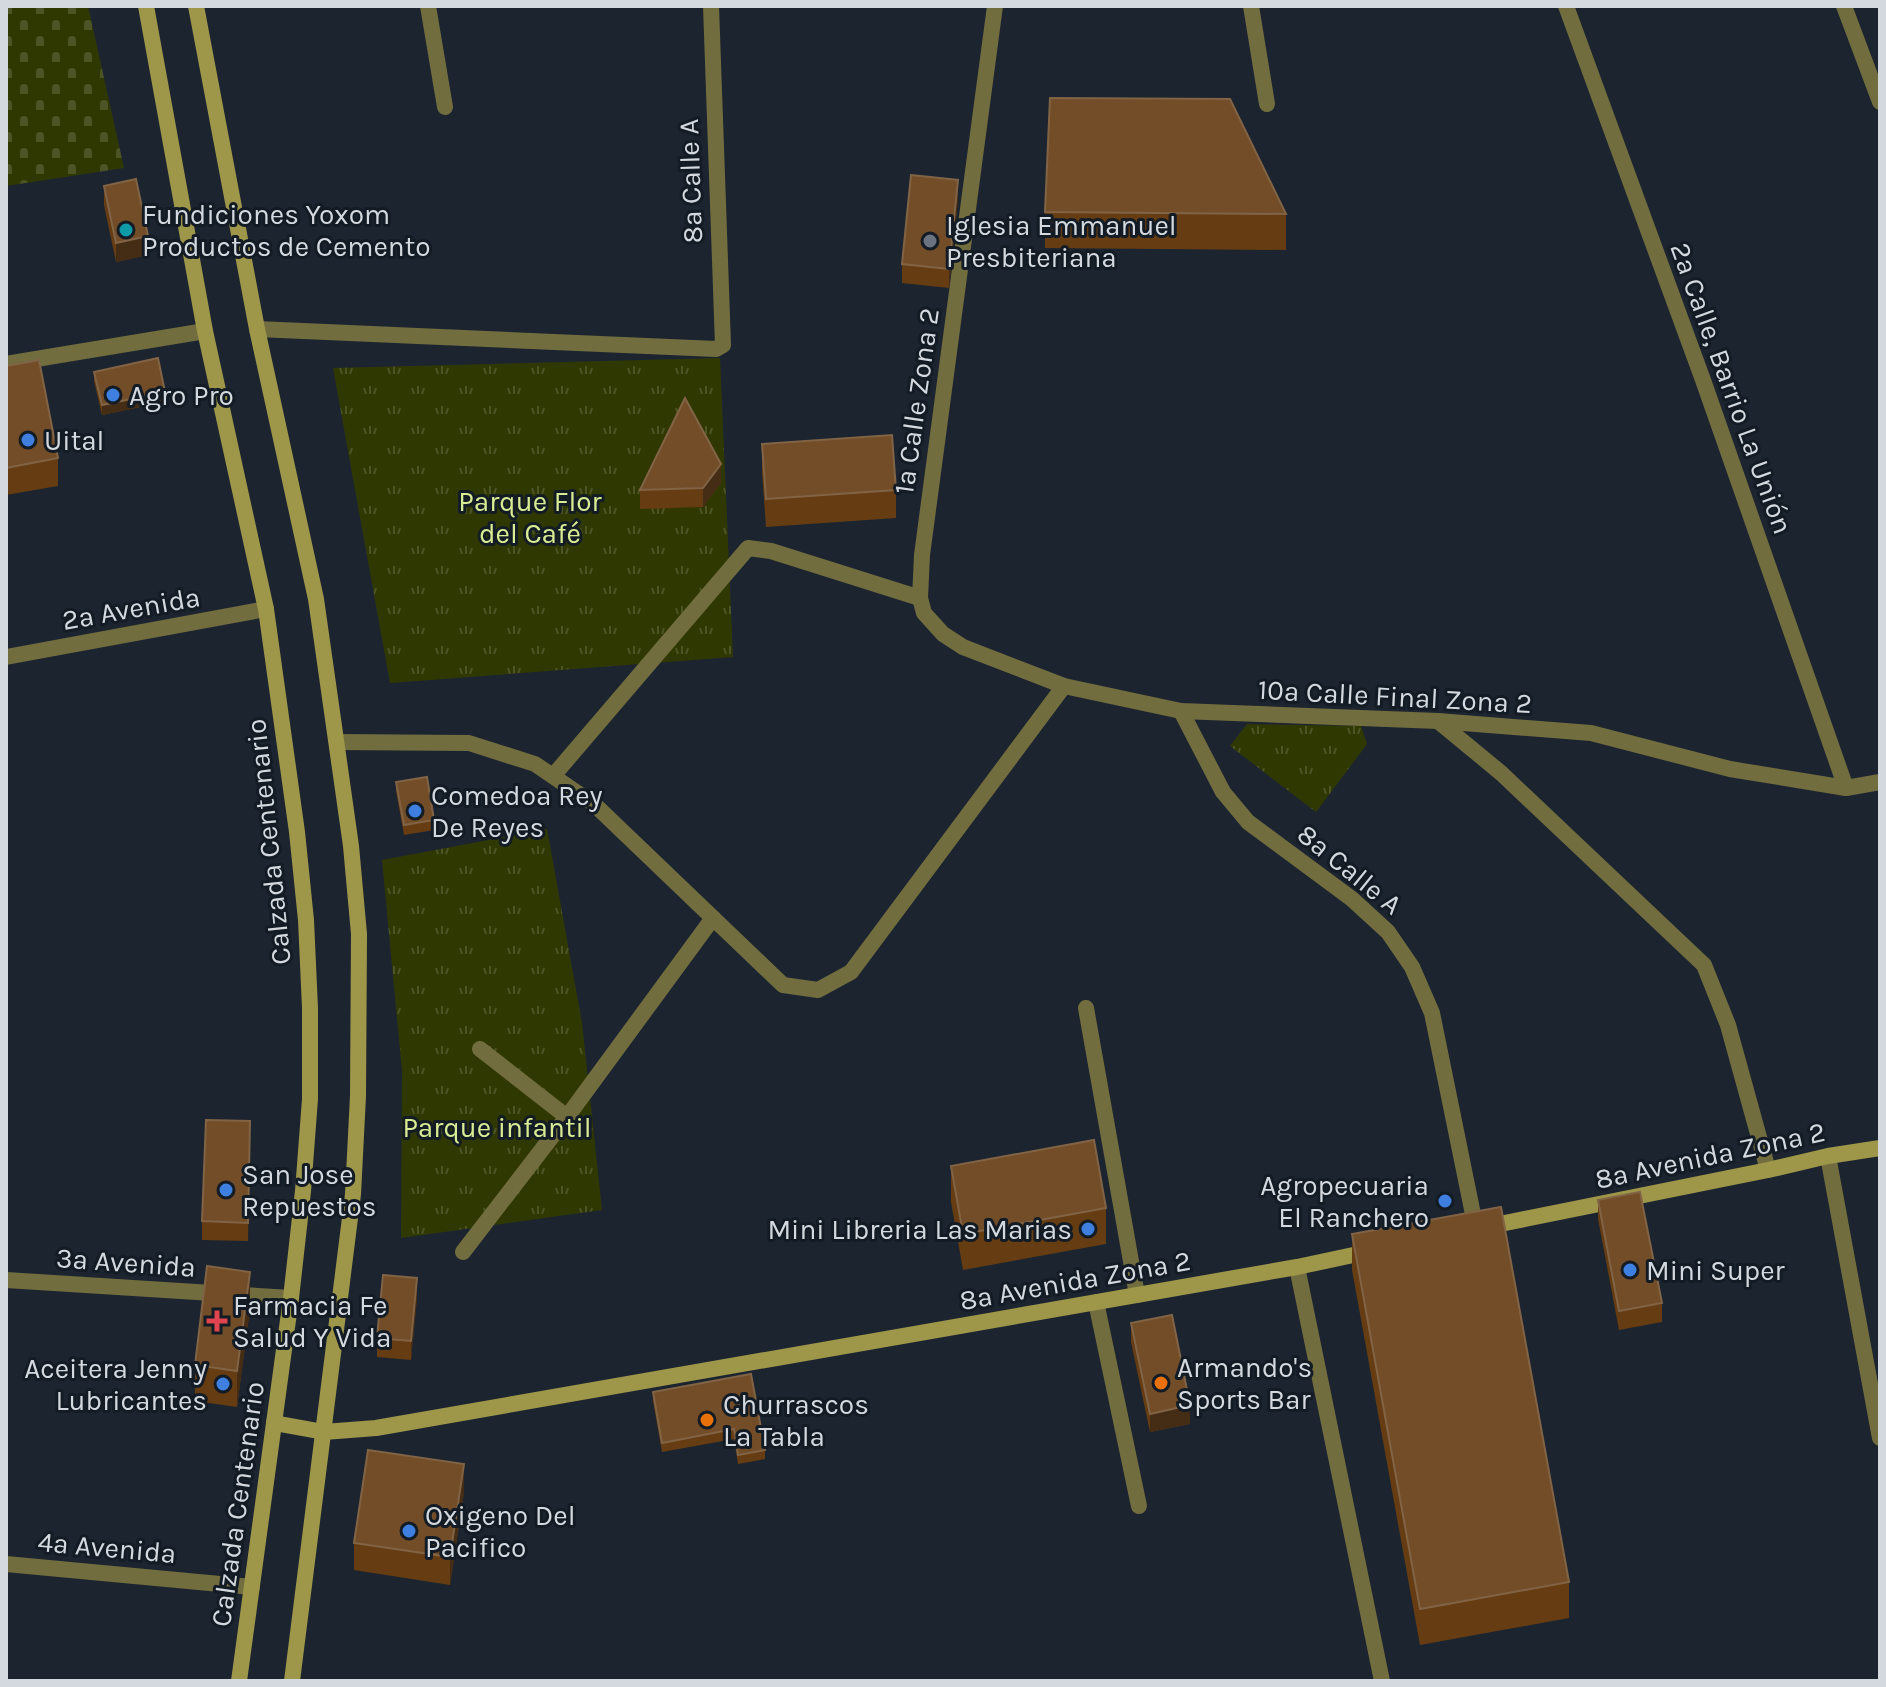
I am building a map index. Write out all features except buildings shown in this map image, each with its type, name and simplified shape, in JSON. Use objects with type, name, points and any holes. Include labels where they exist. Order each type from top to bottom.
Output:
[{"type":"main road","name":"Calzada Centenario","points":[[146,6],[205,331],[266,609],[306,920],[310,1008],[309,1115],[303,1191],[239,1681]]},
{"type":"main road","points":[[196,6],[257,329],[316,599],[351,846],[359,934],[353,1194],[292,1681]]},
{"type":"main road","name":"8a Avenida Zona 2","points":[[1468,1230],[1880,1148]]},
{"type":"main road","name":"8a Avenida Zona 2","points":[[274,1423],[324,1432],[376,1428],[1297,1267],[1386,1248]]},
{"type":"street","points":[[428,6],[445,107]]},
{"type":"street","name":"8a Calle A","points":[[257,329],[716,349],[723,345],[711,6]]},
{"type":"street","name":"1a Calle Zona 2","points":[[922,605],[922,555],[995,6]]},
{"type":"street","points":[[1251,6],[1267,104]]},
{"type":"street","name":"2a Calle, Barrio La Unión","points":[[1566,6],[1703,380],[1846,788]]},
{"type":"street","points":[[1844,6],[1880,102]]},
{"type":"street","points":[[6,364],[205,331]]},
{"type":"street","points":[[553,776],[748,548],[771,551],[922,605]]},
{"type":"street","name":"10a Calle Final Zona 2","points":[[922,605],[943,634],[963,647],[1064,686],[1181,711],[1438,721],[1591,733],[1730,769],[1846,788],[1880,782]]},
{"type":"street","name":"2a Avenida","points":[[6,657],[266,609]]},
{"type":"street","points":[[337,742],[469,743],[535,764],[595,805],[783,985],[818,990],[851,972],[1064,686]]},
{"type":"street","name":"8a Calle A","points":[[1181,711],[1223,792],[1248,822],[1352,899],[1388,932],[1412,967],[1432,1013],[1468,1230]]},
{"type":"street","points":[[1438,721],[1501,773],[1704,965],[1728,1025],[1768,1170]]},
{"type":"street","points":[[463,1252],[713,918]]},
{"type":"street","points":[[1086,1008],[1137,1295]]},
{"type":"street","points":[[480,1049],[567,1117]]},
{"type":"street","points":[[1828,1156],[1880,1438]]},
{"type":"street","points":[[1297,1267],[1382,1681]]},
{"type":"street","name":"3a Avenida","points":[[6,1280],[291,1298]]},
{"type":"street","points":[[1096,1302],[1139,1506]]},
{"type":"street","name":"4a Avenida","points":[[6,1564],[252,1587]]},
{"type":"green space","points":[[6,6],[88,6],[124,168],[6,186]]},
{"type":"green space","name":"Parque Flor del Café","points":[[720,358],[733,657],[390,683],[333,368]]},
{"type":"green space","points":[[1247,724],[1361,726],[1367,744],[1316,812],[1230,746]]},
{"type":"green space","name":"Parque infantil","points":[[547,829],[582,1023],[602,1210],[401,1238],[402,1071],[382,860]]},
{"type":"place","name":"Fundiciones Yoxom Productos de Cemento","points":[[126,230]]},
{"type":"place","name":"Iglesia Emmanuel Presbiteriana","points":[[930,241]]},
{"type":"place","name":"Agro Pro","points":[[113,395]]},
{"type":"place","name":"Uital","points":[[28,440]]},
{"type":"place","name":"Comedoa Rey De Reyes","points":[[415,811]]},
{"type":"place","name":"San Jose Repuestos","points":[[226,1190]]},
{"type":"place","name":"Agropecuaria El Ranchero","points":[[1445,1201]]},
{"type":"place","name":"Mini Libreria Las Marias","points":[[1088,1229]]},
{"type":"place","name":"Mini Super","points":[[1630,1270]]},
{"type":"place","name":"Farmacia Fe Salud Y Vida","points":[[217,1321]]},
{"type":"place","name":"Armando's Sports Bar","points":[[1161,1383]]},
{"type":"place","name":"Aceitera Jenny Lubricantes","points":[[223,1384]]},
{"type":"place","name":"Churrascos La Tabla","points":[[707,1420]]},
{"type":"place","name":"Oxigeno Del Pacifico","points":[[409,1531]]}]
